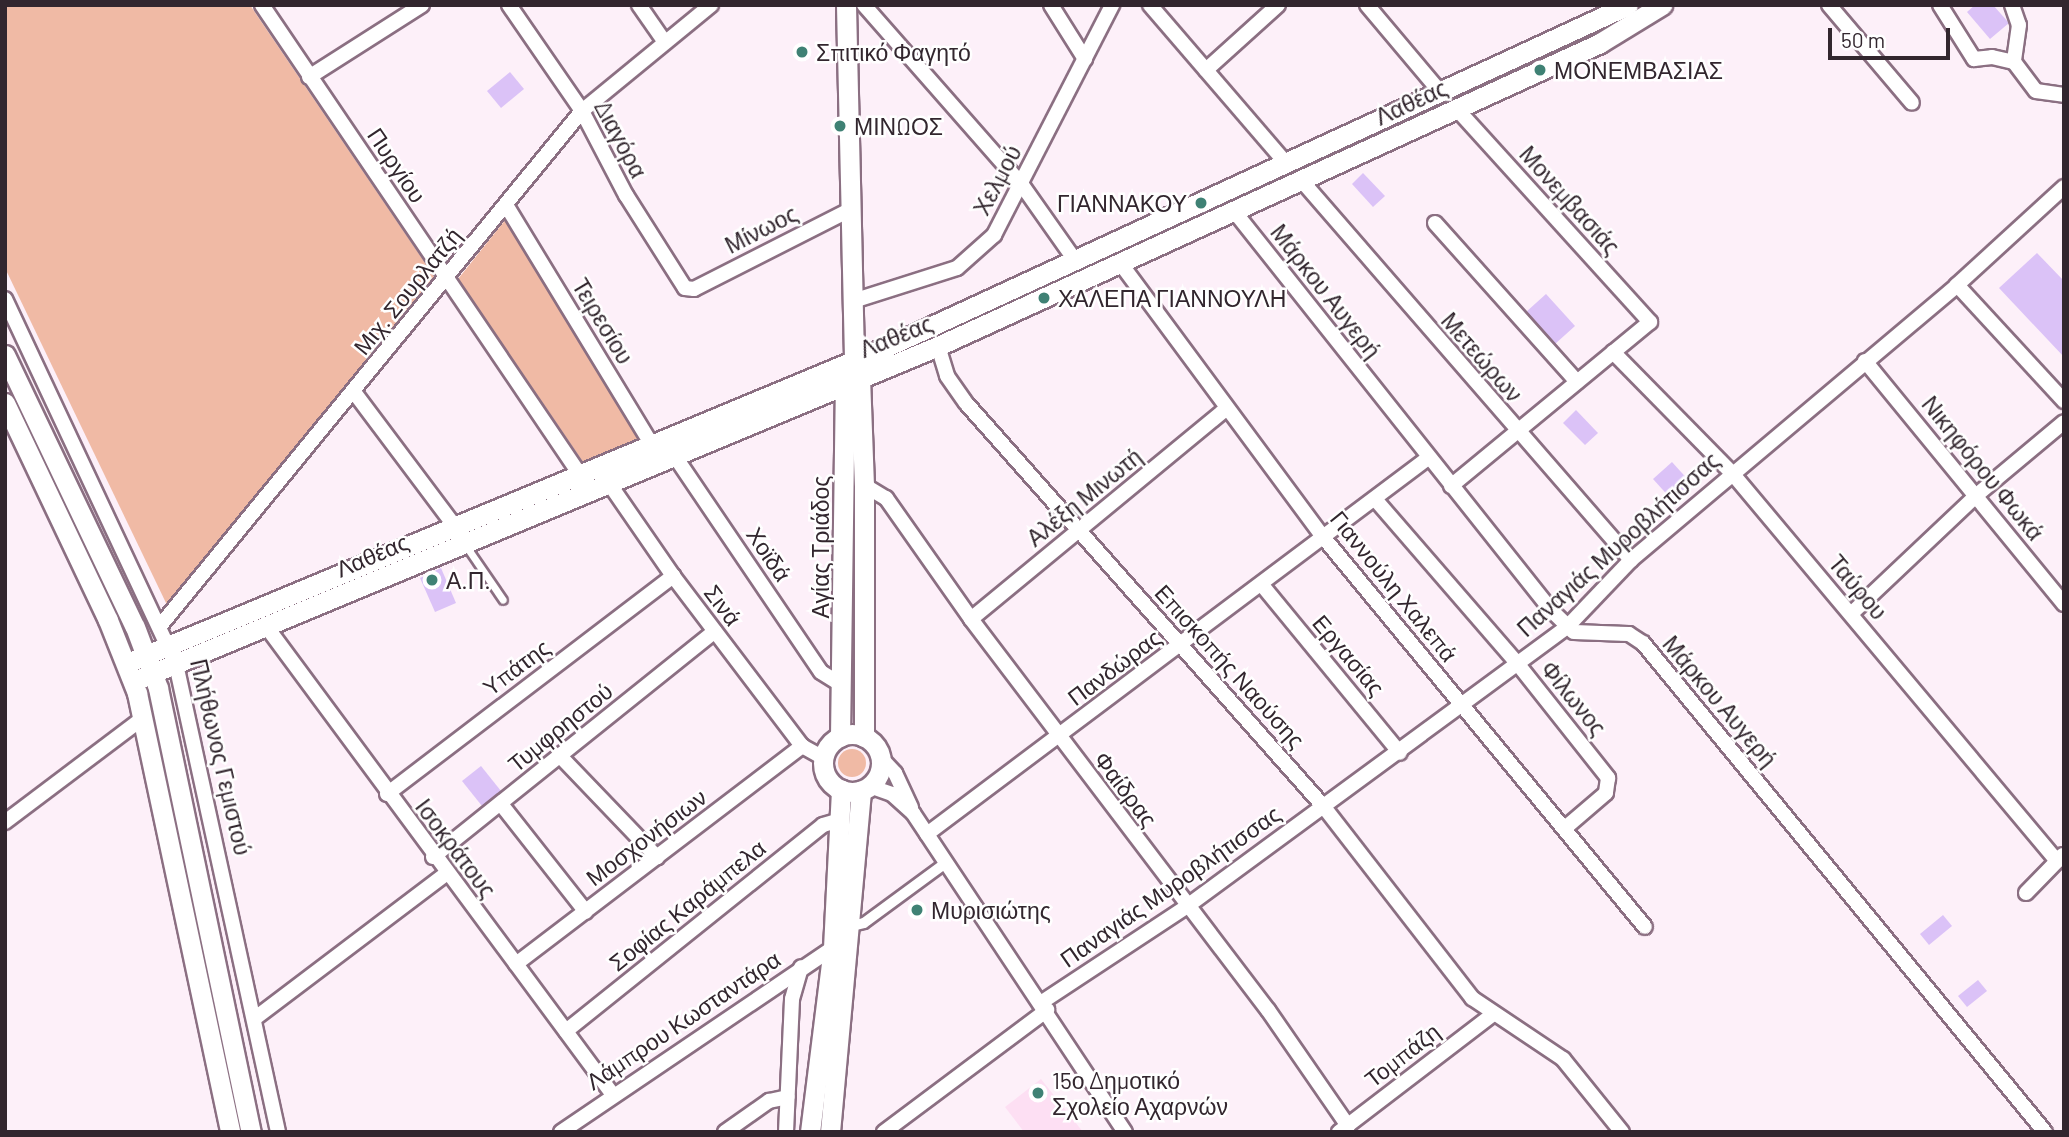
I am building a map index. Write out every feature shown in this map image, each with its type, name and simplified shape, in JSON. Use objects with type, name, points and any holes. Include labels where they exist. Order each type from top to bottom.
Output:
[{"type":"street","name":"Πυργίου","points":[[262,5],[447,279],[593,478]]},
{"type":"street","name":"Διαγόρα","points":[[509,5],[582,111],[679,282],[695,289]]},
{"type":"street","points":[[639,5],[664,41]]},
{"type":"street","name":"Μιχ. Σουρλατζή","points":[[160,626],[582,111],[711,5]]},
{"type":"street","name":"Αγίας Τριάδος","points":[[840,737],[853,374],[846,5]]},
{"type":"street","points":[[864,5],[1022,185],[1075,260]]},
{"type":"street","points":[[1051,5],[1085,59]]},
{"type":"street","name":"Χελμού","points":[[853,300],[957,268],[994,235],[1112,5]]},
{"type":"street","points":[[1150,5],[1287,164]]},
{"type":"street","points":[[1206,70],[1278,5]]},
{"type":"street","name":"Μονεμβασιάς","points":[[1367,5],[1449,101],[1650,322],[1613,352]]},
{"type":"street","name":"Λαθέας","points":[[130,672],[146,654],[168,645],[460,533],[662,449],[853,374],[938,346],[1302,181],[1628,5]]},
{"type":"street","name":"Λαθέας","points":[[853,374],[1075,260],[1287,164],[1600,43],[1662,5]]},
{"type":"street","points":[[1829,5],[1912,103]]},
{"type":"street","points":[[1940,5],[1957,26],[1974,59],[1992,57],[2014,62],[2036,91],[2064,95]]},
{"type":"street","points":[[2012,5],[2019,25],[2014,62]]},
{"type":"street","points":[[309,77],[416,7]]},
{"type":"street","name":"Μετεώρων","points":[[1302,181],[1516,432],[1631,561]]},
{"type":"street","name":"Παναγιάς Μυροβλήτισσας","points":[[884,1132],[1044,1006],[1400,753],[1567,627],[1631,561],[1957,285],[2064,187]]},
{"type":"street","name":"Τειρεσίου","points":[[506,205],[662,449]]},
{"type":"street","name":"Μίνωος","points":[[695,289],[850,210]]},
{"type":"street","name":"Μάρκου Αυγερή","points":[[1234,211],[1428,458],[1567,627],[1574,632],[1629,634],[1643,643],[2045,1132]]},
{"type":"street","points":[[1436,223],[1577,382]]},
{"type":"street","name":"Γιαννούλη Χαλεπά","points":[[1121,264],[1324,538],[1645,927]]},
{"type":"street","points":[[1957,285],[2064,401]]},
{"type":"street","name":"Πλήθωνος Γεμιστού","points":[[5,299],[176,664],[278,1132]]},
{"type":"street","name":"Επισκοπής Ναούσης","points":[[938,346],[947,376],[966,403],[1324,807],[1472,998],[1492,1014],[1563,1059],[1622,1132]]},
{"type":"street","points":[[1451,486],[1613,352]]},
{"type":"street","name":"Ταύρου","points":[[1613,352],[1732,473],[2060,858]]},
{"type":"street","name":"Πλήθωνος Γεμιστού","points":[[5,355],[153,673],[251,1132]]},
{"type":"street","name":"Νικηφόρου Φωκά","points":[[1865,361],[1978,494],[2064,604]]},
{"type":"street","name":"Αγίας Τριάδος","points":[[853,374],[864,485],[864,737]]},
{"type":"street","points":[[354,392],[460,533]]},
{"type":"street","points":[[5,403],[130,672],[143,718],[230,1132]]},
{"type":"street","name":"Αλέξη Μινωτή","points":[[971,619],[1226,409]]},
{"type":"street","points":[[1851,614],[1978,494],[2064,422]]},
{"type":"street","name":"Χοϊδά","points":[[662,449],[821,672],[843,686]]},
{"type":"street","name":"Πανδώρας","points":[[927,834],[1428,458]]},
{"type":"street","name":"Σινά","points":[[593,478],[673,576],[802,746],[824,758]]},
{"type":"street","name":"Φαίδρας","points":[[864,485],[886,498],[1059,737],[1186,907],[1268,1010],[1343,1129]]},
{"type":"street","name":"Φίλωνος","points":[[1375,499],[1517,663],[1608,778],[1606,793],[1565,828]]},
{"type":"street","name":"Λαθέας","points":[[130,672],[153,673],[176,664],[266,626],[460,533]]},
{"type":"street","name":"Υπάτης","points":[[387,794],[673,576]]},
{"type":"street","name":"Εργασίας","points":[[1262,585],[1400,753]]},
{"type":"street","name":"Ισοκράτους","points":[[266,626],[433,857],[614,1095]]},
{"type":"street","name":"Τυμφρηστού","points":[[433,857],[715,631]]},
{"type":"street","points":[[5,822],[143,718]]},
{"type":"street","points":[[912,813],[903,786],[864,737],[840,737],[824,758],[827,777],[857,789],[892,794],[912,813],[1044,1006],[1125,1132]]},
{"type":"street","name":"Μοσχονήσιων","points":[[516,964],[802,746]]},
{"type":"street","points":[[561,757],[657,858]]},
{"type":"street","points":[[810,1132],[833,948],[843,925],[840,820],[857,789],[879,773],[880,757]]},
{"type":"street","points":[[830,1132],[843,925],[857,789]]},
{"type":"street","points":[[501,804],[586,912]]},
{"type":"street","name":"Σοφίας Καράμπελα","points":[[566,1031],[823,825],[840,820]]},
{"type":"street","points":[[2026,893],[2060,858]]},
{"type":"street","points":[[843,925],[864,923],[947,862]]},
{"type":"street","points":[[254,1019],[446,874]]},
{"type":"street","name":"Λάμπρου Κωσταντάρα","points":[[561,1132],[801,967],[833,948]]},
{"type":"street","points":[[786,1132],[792,999],[801,967]]},
{"type":"street","name":"Τομπάζη","points":[[1343,1129],[1492,1014]]},
{"type":"street","points":[[725,1132],[769,1101],[788,1097]]},
{"type":"lane","points":[[460,533],[503,600]]},
{"type":"shaded area","points":[[5,5],[250,5],[436,279],[167,605],[5,268]]},
{"type":"shaded area","points":[[506,219],[641,440],[583,462],[458,279]]},
{"type":"shaded area","points":[[852,749],[862,753],[866,763],[862,773],[852,777],[842,773],[838,763],[842,753]]},
{"type":"shaded area","name":"15ο Δημοτικό Σχολείο Αχαρνών","points":[[1041,1079],[1083,1132],[1024,1132],[1005,1107]]},
{"type":"building","points":[[1975,5],[1993,5],[2009,23],[1990,39],[1967,12]]},
{"type":"building","points":[[510,72],[524,89],[501,108],[487,91]]},
{"type":"building","points":[[1363,173],[1385,196],[1373,207],[1352,184]]},
{"type":"building","points":[[2037,253],[2064,281],[2064,357],[1999,288]]},
{"type":"building","points":[[1546,294],[1575,326],[1555,344],[1526,312]]},
{"type":"building","points":[[1576,410],[1598,433],[1585,445],[1563,423]]},
{"type":"building","points":[[1672,462],[1691,483],[1672,500],[1653,479]]},
{"type":"building","points":[[441,568],[456,603],[435,612],[420,578]]},
{"type":"building","points":[[481,766],[501,791],[482,806],[462,781]]},
{"type":"building","points":[[1943,915],[1952,926],[1929,945],[1920,934]]},
{"type":"building","points":[[1978,980],[1987,991],[1967,1007],[1958,996]]},
{"type":"place","name":"Σπιτικό Φαγητό","points":[[802,52]]},
{"type":"place","name":"ΜΟΝΕΜΒΑΣΙΑΣ","points":[[1540,70]]},
{"type":"place","name":"ΜΙΝΩΟΣ","points":[[840,126]]},
{"type":"place","name":"ΓΙΑΝΝΑΚΟΥ","points":[[1201,203]]},
{"type":"place","name":"ΧΑΛΕΠΑ ΓΙΑΝΝΟΥΛΗ","points":[[1044,298]]},
{"type":"place","name":"Α.Π.","points":[[432,580]]},
{"type":"place","name":"Μυρισιώτης","points":[[917,910]]},
{"type":"place","name":"15ο Δημοτικό Σχολείο Αχαρνών","points":[[1038,1093]]}]
